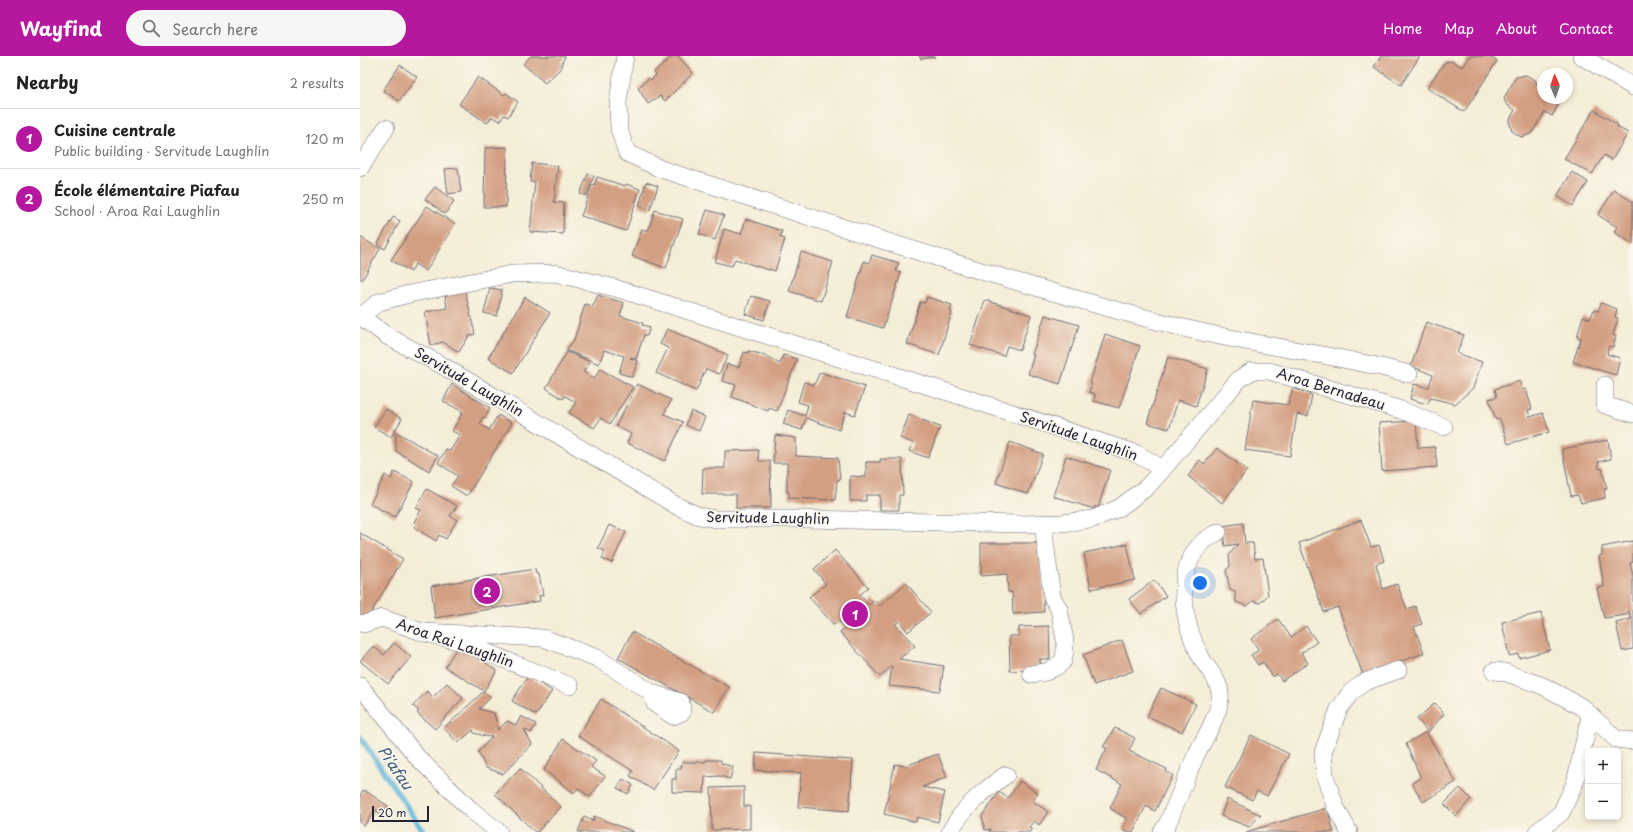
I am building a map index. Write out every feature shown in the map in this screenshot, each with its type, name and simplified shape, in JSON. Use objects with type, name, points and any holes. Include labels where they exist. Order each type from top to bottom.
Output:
[{"type":"street","points":[[626,56],[618,102],[619,129],[627,154],[661,169],[915,251],[1067,296],[1178,326],[1355,360],[1409,374]]},
{"type":"street","points":[[1580,56],[1633,87]]},
{"type":"street","points":[[360,168],[386,128]]},
{"type":"street","name":"Servitude Laughlin","points":[[555,273],[615,288],[968,398],[1135,453],[1163,469],[1147,487],[1120,508],[1093,519],[1062,523],[1043,524],[807,519],[716,519],[699,516],[677,506],[443,366],[387,336],[360,316],[379,302],[409,294],[512,274],[555,273]]},
{"type":"street","name":"Aroa Bernadeau","points":[[1163,469],[1239,379],[1252,371],[1270,371],[1401,410],[1444,427]]},
{"type":"street","points":[[1605,385],[1605,405],[1633,414]]},
{"type":"street","points":[[1032,674],[1046,672],[1056,667],[1063,661],[1065,651],[1065,640],[1059,609],[1052,597],[1043,524]]},
{"type":"street","points":[[1162,832],[1167,825],[1193,762],[1217,712],[1220,699],[1219,688],[1211,671],[1202,659],[1192,636],[1186,615],[1183,590],[1187,569],[1196,550],[1206,540],[1218,532]]},
{"type":"street","name":"Aroa Rai Laughlin","points":[[360,623],[364,624],[382,618],[422,632],[461,642],[570,686]]},
{"type":"street","points":[[422,632],[543,638],[597,658],[652,693]]},
{"type":"street","points":[[1349,832],[1335,806],[1325,776],[1324,746],[1338,708],[1351,692],[1365,682],[1398,670]]},
{"type":"street","points":[[1494,671],[1504,672],[1543,686],[1568,698],[1582,707],[1616,739],[1633,741]]},
{"type":"street","points":[[360,686],[418,758],[471,810],[499,832]]},
{"type":"street","points":[[1537,832],[1561,813],[1575,782],[1590,716]]},
{"type":"street","points":[[950,832],[968,806],[989,787],[1006,775]]},
{"type":"building","points":[[531,56],[565,56],[561,65],[562,67],[545,83],[523,64]]},
{"type":"building","points":[[673,56],[678,56],[693,73],[665,101],[660,96],[648,104],[638,88],[649,78],[651,80],[656,75],[654,72]]},
{"type":"building","points":[[919,56],[934,56],[935,57],[921,59]]},
{"type":"building","points":[[1381,56],[1420,56],[1401,85],[1374,67]]},
{"type":"building","points":[[1469,56],[1488,56],[1497,61],[1464,112],[1427,88],[1445,62],[1452,61],[1462,67]]},
{"type":"building","points":[[400,65],[417,77],[399,101],[383,90]]},
{"type":"building","points":[[1526,75],[1535,80],[1537,84],[1537,104],[1559,104],[1552,116],[1545,112],[1531,134],[1521,137],[1512,131],[1509,121],[1515,110],[1506,104],[1504,98],[1516,77]]},
{"type":"building","points":[[478,77],[504,95],[506,93],[518,102],[508,117],[504,115],[500,121],[492,117],[487,123],[459,104]]},
{"type":"building","points":[[1594,110],[1628,133],[1612,160],[1604,155],[1592,174],[1564,159]]},
{"type":"building","points":[[507,147],[506,207],[484,207],[485,148]]},
{"type":"building","points":[[532,163],[558,166],[554,202],[564,203],[563,234],[530,232],[535,182],[530,182]]},
{"type":"building","points":[[458,168],[461,192],[448,194],[445,169]]},
{"type":"building","points":[[1572,172],[1588,182],[1573,206],[1557,196]]},
{"type":"building","points":[[588,174],[594,176],[586,196],[580,194]]},
{"type":"building","points":[[597,177],[640,189],[626,231],[581,216],[592,185],[594,186]]},
{"type":"building","points":[[646,182],[658,186],[650,210],[639,206]]},
{"type":"building","points":[[435,187],[454,201],[445,214],[425,199]]},
{"type":"building","points":[[1614,190],[1633,202],[1633,244],[1614,232],[1617,227],[1598,215]]},
{"type":"building","points":[[427,206],[455,224],[426,271],[415,264],[411,272],[391,260]]},
{"type":"building","points":[[655,210],[683,219],[666,268],[632,256],[642,229],[648,231]]},
{"type":"building","points":[[707,210],[724,215],[715,240],[699,234]]},
{"type":"building","points":[[393,217],[400,221],[385,249],[377,245]]},
{"type":"building","points":[[746,219],[782,231],[780,237],[785,239],[775,271],[735,259],[732,266],[715,262],[724,229],[741,234]]},
{"type":"building","points":[[360,237],[380,249],[362,280],[360,278]]},
{"type":"building","points":[[801,252],[833,262],[821,301],[789,291]]},
{"type":"building","points":[[872,255],[899,263],[896,271],[901,273],[883,328],[847,317],[864,261],[869,263]]},
{"type":"building","points":[[490,288],[502,290],[497,316],[484,313]]},
{"type":"building","points":[[465,291],[475,334],[469,336],[459,352],[443,342],[431,345],[425,312],[447,308],[445,294]]},
{"type":"building","points":[[598,295],[624,303],[620,316],[643,323],[642,325],[650,327],[647,336],[644,335],[636,359],[630,358],[638,361],[632,377],[619,373],[624,356],[604,350],[599,364],[566,350],[574,340],[585,304],[593,306]]},
{"type":"building","points":[[751,296],[770,301],[764,320],[745,314]]},
{"type":"building","points":[[525,297],[550,313],[513,373],[488,358]]},
{"type":"building","points":[[927,297],[952,305],[950,311],[952,312],[939,355],[907,344],[920,302],[925,303]]},
{"type":"building","points":[[985,300],[1031,315],[1020,350],[1007,346],[1004,356],[970,345]]},
{"type":"building","points":[[1601,303],[1617,309],[1615,317],[1618,318],[1613,335],[1616,336],[1613,347],[1609,346],[1607,354],[1620,358],[1616,375],[1573,362],[1581,338],[1577,337],[1583,316],[1590,319],[1594,310],[1598,311]]},
{"type":"building","points":[[1045,315],[1079,325],[1060,384],[1028,374],[1034,355],[1032,355]]},
{"type":"building","points":[[1426,322],[1464,335],[1457,353],[1482,362],[1473,388],[1455,404],[1431,398],[1427,404],[1410,399],[1414,384],[1428,388],[1433,375],[1411,366]]},
{"type":"building","points":[[667,329],[728,355],[719,374],[706,369],[696,391],[656,373],[668,348],[660,344]]},
{"type":"building","points":[[1105,334],[1140,346],[1119,408],[1094,401],[1095,394],[1089,392],[1092,384],[1090,383]]},
{"type":"building","points":[[748,351],[765,355],[780,364],[783,355],[797,359],[777,411],[769,408],[768,411],[732,397],[736,385],[722,381],[727,364],[739,367],[744,352],[748,353]]},
{"type":"building","points":[[567,352],[590,362],[583,372],[594,379],[600,369],[633,387],[610,424],[601,418],[594,428],[569,413],[576,402],[565,396],[563,399],[546,388]]},
{"type":"building","points":[[1168,357],[1208,369],[1196,406],[1178,400],[1169,429],[1147,423]]},
{"type":"building","points":[[820,372],[865,387],[855,415],[845,412],[839,430],[806,418],[802,430],[783,424],[788,410],[805,416],[808,405],[798,402],[804,382],[814,385]]},
{"type":"building","points":[[1520,381],[1522,390],[1526,389],[1532,409],[1528,410],[1530,417],[1543,413],[1549,432],[1508,444],[1500,419],[1496,420],[1489,399],[1497,397],[1495,389]]},
{"type":"building","points":[[452,384],[490,408],[480,424],[489,430],[498,415],[512,423],[467,496],[451,486],[458,476],[438,463],[446,449],[450,451],[460,435],[452,431],[463,412],[443,401]]},
{"type":"building","points":[[637,384],[671,400],[664,414],[683,422],[665,461],[627,443],[631,434],[616,426]]},
{"type":"building","points":[[1293,388],[1312,395],[1308,416],[1297,414],[1290,456],[1245,450],[1253,400],[1288,405]]},
{"type":"building","points":[[386,409],[402,419],[391,437],[374,427]]},
{"type":"building","points":[[691,411],[705,417],[699,431],[686,425]]},
{"type":"building","points":[[909,415],[940,427],[928,458],[909,451],[913,443],[900,438]]},
{"type":"building","points":[[1416,421],[1418,448],[1435,447],[1437,467],[1382,471],[1379,423]]},
{"type":"building","points":[[396,432],[438,456],[429,471],[396,451]]},
{"type":"building","points":[[775,435],[796,438],[796,456],[838,458],[840,480],[837,480],[835,500],[789,498],[789,492],[787,492],[787,463],[773,463]]},
{"type":"building","points":[[1608,440],[1611,459],[1598,462],[1599,469],[1602,468],[1607,489],[1604,489],[1605,498],[1581,503],[1578,495],[1571,496],[1562,449]]},
{"type":"building","points":[[1010,442],[1043,454],[1028,494],[996,483]]},
{"type":"building","points":[[1217,448],[1247,470],[1222,503],[1188,476],[1200,460],[1204,464]]},
{"type":"building","points":[[758,450],[759,461],[770,461],[771,508],[736,508],[736,494],[702,494],[703,468],[725,468],[725,451]]},
{"type":"building","points":[[1066,456],[1110,470],[1098,508],[1095,506],[1094,509],[1053,496]]},
{"type":"building","points":[[880,459],[902,459],[903,495],[899,495],[899,510],[880,510],[880,495],[866,495],[866,501],[850,501],[850,476],[866,477],[866,462],[881,462]]},
{"type":"building","points":[[394,472],[414,482],[395,517],[370,504],[385,475],[391,479]]},
{"type":"building","points":[[427,489],[457,506],[450,516],[457,520],[446,539],[439,535],[436,541],[414,527],[416,524],[414,522],[421,510],[416,508]]},
{"type":"building","points":[[1361,520],[1371,547],[1379,545],[1384,561],[1376,564],[1383,589],[1397,584],[1407,609],[1415,606],[1422,624],[1414,627],[1424,653],[1363,675],[1338,607],[1324,612],[1299,543]]},
{"type":"building","points":[[1243,523],[1245,543],[1253,543],[1255,559],[1263,558],[1268,595],[1260,603],[1253,601],[1247,606],[1236,602],[1235,592],[1230,590],[1226,570],[1230,566],[1229,555],[1238,544],[1225,546],[1222,526]]},
{"type":"building","points":[[609,525],[626,532],[612,563],[602,559],[605,551],[598,548]]},
{"type":"building","points":[[360,533],[403,559],[366,621],[360,617]]},
{"type":"building","points":[[1633,541],[1633,562],[1630,563],[1633,575],[1633,649],[1622,651],[1616,623],[1631,619],[1629,611],[1627,612],[1627,615],[1604,618],[1597,588],[1604,587],[1599,556],[1602,555],[1602,547]]},
{"type":"building","points":[[981,543],[1041,543],[1044,612],[1013,614],[1012,592],[1008,592],[1007,574],[981,576]]},
{"type":"building","points":[[1127,544],[1135,580],[1091,589],[1084,553]]},
{"type":"building","points":[[835,550],[868,587],[860,595],[869,605],[874,600],[880,606],[906,583],[931,612],[908,632],[899,621],[895,624],[915,646],[899,659],[944,666],[940,691],[889,686],[892,666],[880,677],[840,632],[845,627],[839,621],[834,625],[809,597],[826,584],[814,569]]},
{"type":"building","points":[[535,569],[536,574],[539,574],[543,595],[539,596],[540,601],[435,618],[431,586]]},
{"type":"building","points":[[1154,580],[1166,596],[1141,614],[1129,599]]},
{"type":"building","points":[[1541,613],[1550,650],[1519,658],[1518,654],[1509,656],[1502,622]]},
{"type":"building","points":[[1278,619],[1291,637],[1306,626],[1317,642],[1301,653],[1308,663],[1282,681],[1277,674],[1273,677],[1263,662],[1258,665],[1251,655],[1259,650],[1251,639]]},
{"type":"building","points":[[1049,626],[1050,659],[1040,659],[1041,669],[1010,671],[1009,636],[1019,636],[1019,627]]},
{"type":"building","points":[[632,632],[729,687],[714,712],[618,658]]},
{"type":"building","points":[[1122,640],[1133,671],[1094,685],[1083,655]]},
{"type":"building","points":[[394,643],[411,657],[388,684],[360,661],[373,646],[384,655]]},
{"type":"building","points":[[458,646],[497,670],[484,691],[445,667]]},
{"type":"building","points":[[528,676],[552,691],[536,715],[512,701]]},
{"type":"building","points":[[447,683],[463,698],[435,729],[417,713],[419,711],[413,706],[427,691],[433,697]]},
{"type":"building","points":[[1161,688],[1196,704],[1182,732],[1147,716]]},
{"type":"building","points":[[483,692],[491,697],[479,709],[494,713],[498,730],[507,721],[516,725],[521,716],[536,724],[531,733],[524,729],[532,744],[503,774],[486,768],[478,752],[492,737],[491,736],[489,737],[474,733],[473,730],[458,743],[444,728]]},
{"type":"building","points":[[601,699],[679,751],[653,790],[630,776],[633,771],[578,736]]},
{"type":"building","points":[[1435,703],[1444,714],[1428,732],[1417,719]]},
{"type":"building","points":[[1115,728],[1135,738],[1129,751],[1167,769],[1166,772],[1173,775],[1155,811],[1146,806],[1133,832],[1128,832],[1122,829],[1127,819],[1110,808],[1122,784],[1096,770],[1107,748],[1103,747]]},
{"type":"building","points":[[1426,732],[1456,782],[1423,802],[1412,783],[1421,778],[1406,744]]},
{"type":"building","points":[[1251,735],[1289,754],[1267,796],[1257,791],[1252,800],[1225,787]]},
{"type":"building","points":[[563,739],[596,761],[591,767],[605,776],[590,797],[578,788],[574,793],[544,770]]},
{"type":"building","points":[[756,753],[853,760],[849,811],[798,807],[801,773],[755,770]]},
{"type":"building","points":[[938,754],[947,777],[922,787],[945,792],[938,822],[917,817],[916,822],[884,814],[895,764],[905,766]]},
{"type":"building","points":[[706,760],[721,760],[721,763],[733,767],[730,779],[720,776],[705,777],[704,793],[672,792],[672,779],[676,779],[676,769],[681,769],[682,762],[705,762]]},
{"type":"building","points":[[520,768],[561,807],[537,832],[535,832],[495,794]]},
{"type":"building","points":[[623,779],[633,785],[628,794],[617,788]]},
{"type":"building","points":[[1020,781],[1038,793],[1033,801],[1048,812],[1039,825],[1034,821],[1029,827],[1032,829],[1030,832],[989,832],[991,829],[985,830],[982,816],[999,792],[1008,798]]},
{"type":"building","points":[[744,787],[744,806],[750,806],[750,829],[712,830],[711,788]]},
{"type":"building","points":[[1460,788],[1471,799],[1456,816],[1444,804]]},
{"type":"building","points":[[364,790],[388,806],[382,814],[375,810],[364,826],[360,823],[360,795]]},
{"type":"building","points":[[1227,799],[1261,815],[1249,827],[1221,816]]},
{"type":"building","points":[[1327,808],[1334,832],[1246,832]]},
{"type":"building","points":[[594,816],[634,832],[578,832],[584,817],[593,821]]},
{"type":"waterway","name":"Pi'afau","points":[[360,737],[424,832]]},
{"type":"place","name":"École élémentaire Piafau","points":[[487,591]]},
{"type":"place","name":"Cuisine centrale","points":[[855,614]]}]
